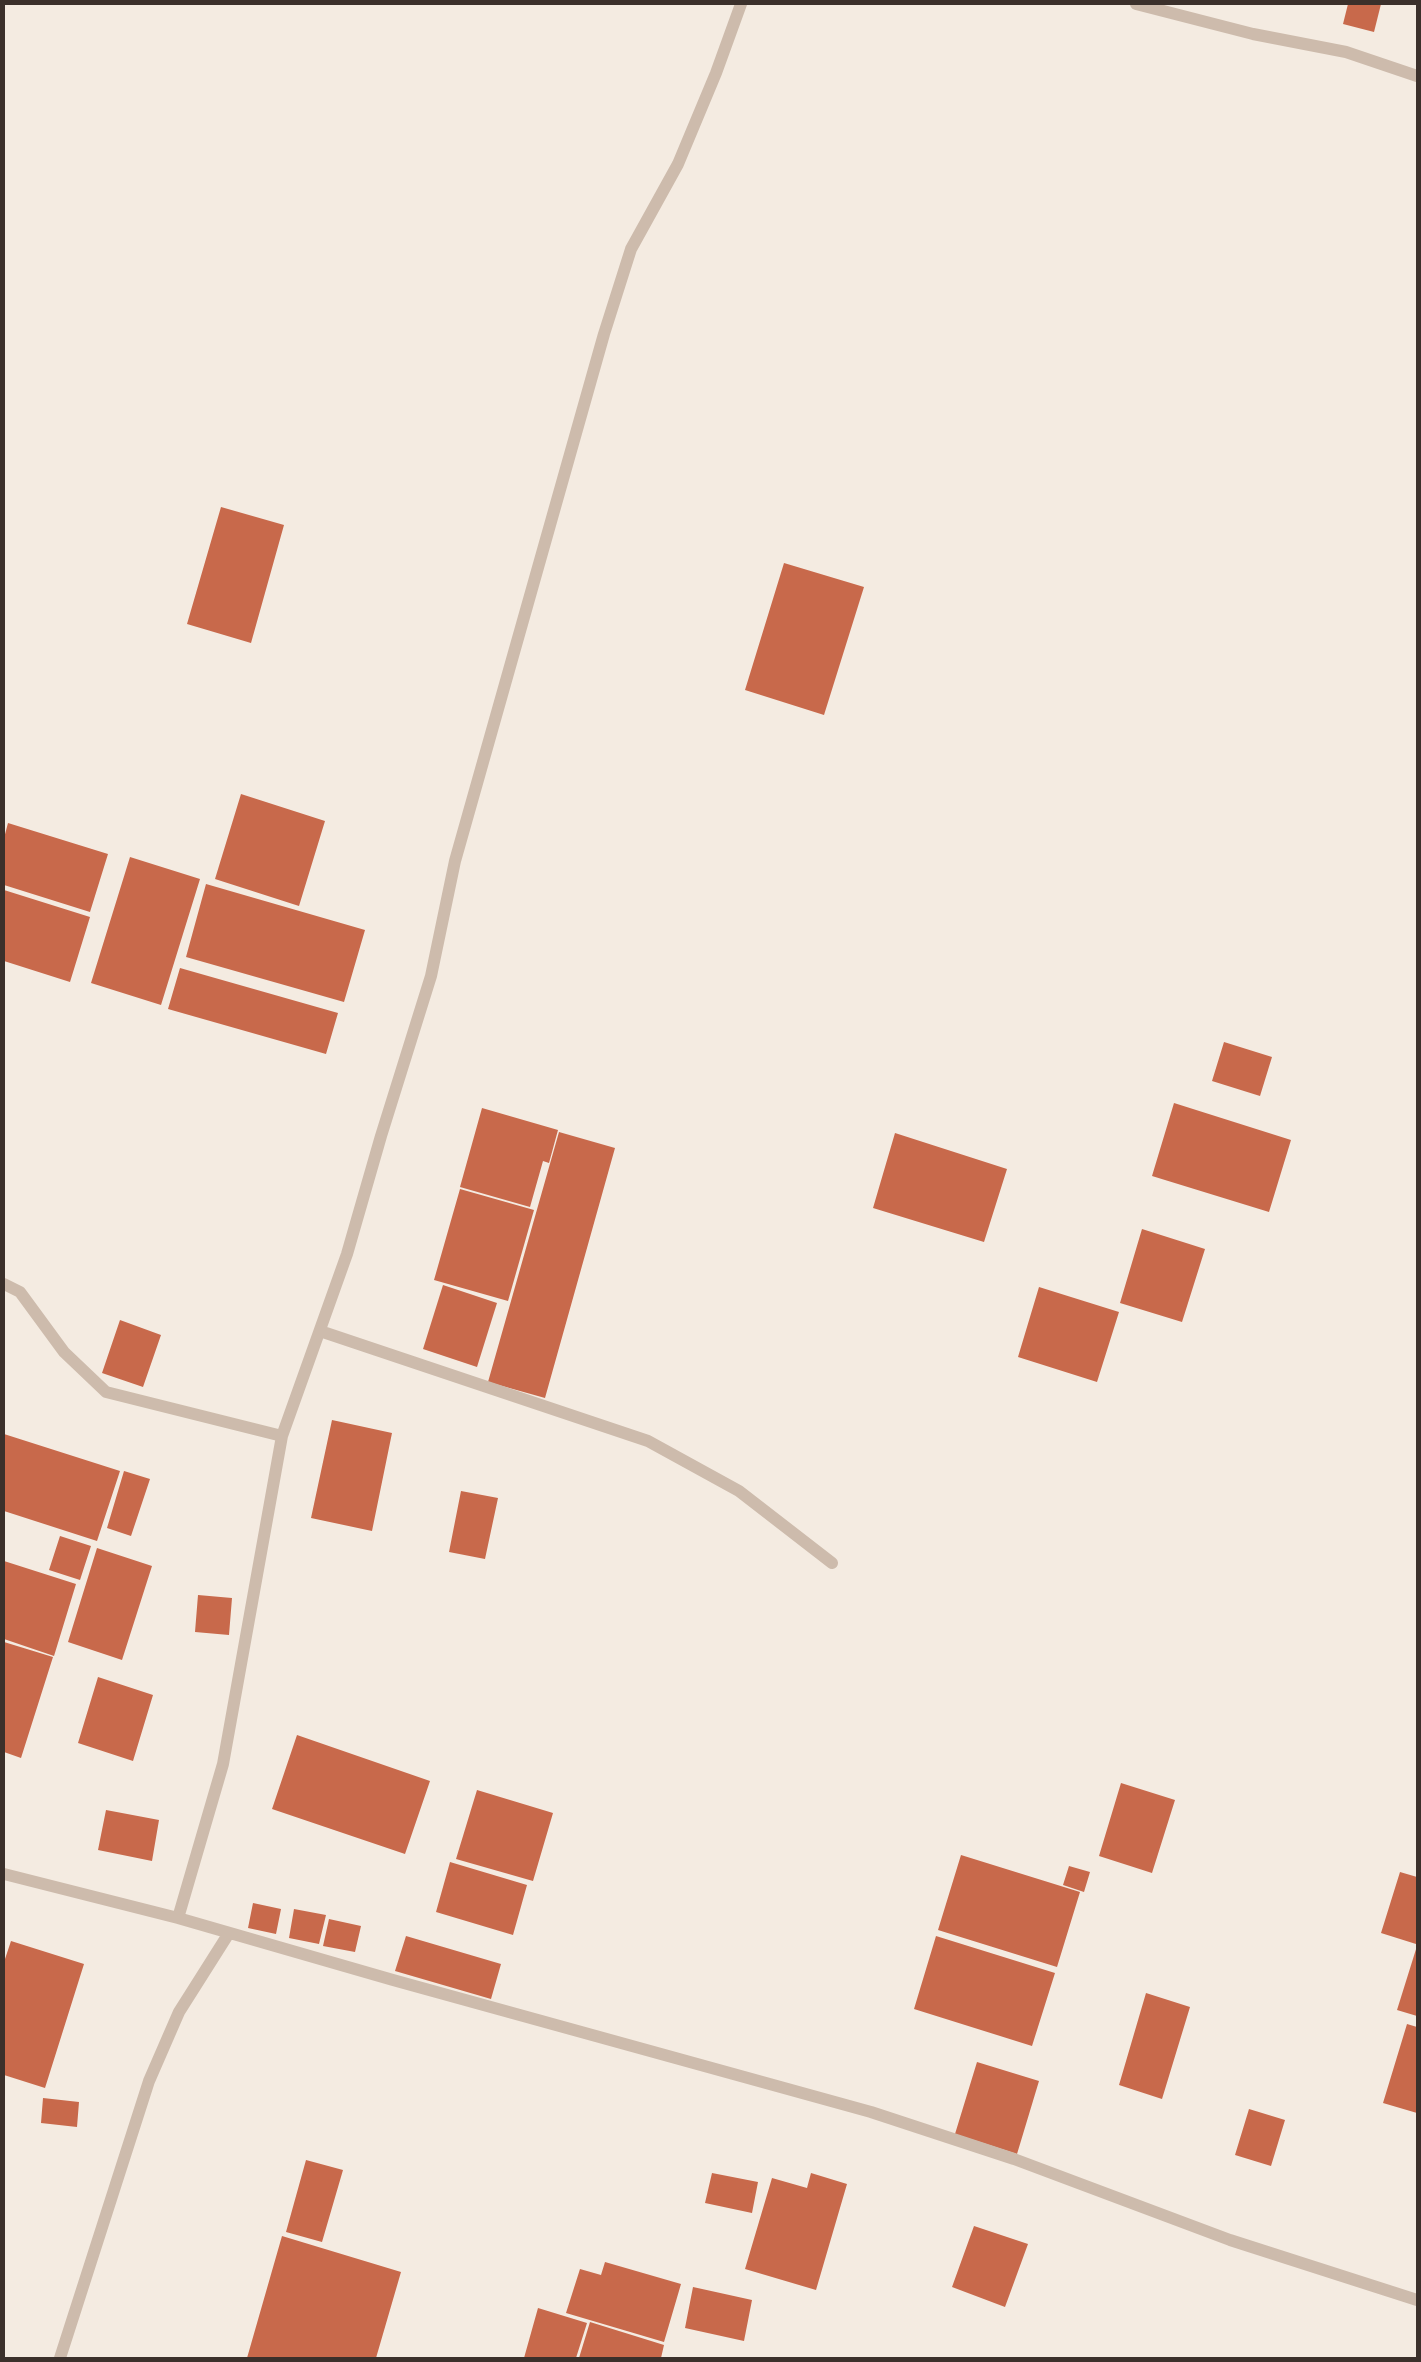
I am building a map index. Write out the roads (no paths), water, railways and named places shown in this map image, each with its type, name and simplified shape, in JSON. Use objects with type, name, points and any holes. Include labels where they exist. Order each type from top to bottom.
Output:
[{"type":"street","points":[[178,1918],[223,1764],[282,1436],[347,1254],[381,1136],[431,976],[455,861],[604,334],[631,249],[678,164],[716,73],[741,4]]},
{"type":"street","points":[[1136,4],[1253,34],[1346,52],[1417,76]]},
{"type":"street","points":[[4,1284],[20,1292],[64,1352],[106,1392],[282,1436]]},
{"type":"street","points":[[320,1331],[648,1441],[738,1490],[832,1564]]},
{"type":"street","points":[[4,1874],[178,1918],[871,2112],[1014,2159],[1230,2240],[1417,2300]]},
{"type":"street","points":[[60,2358],[149,2081],[179,2012],[229,1933]]}]
